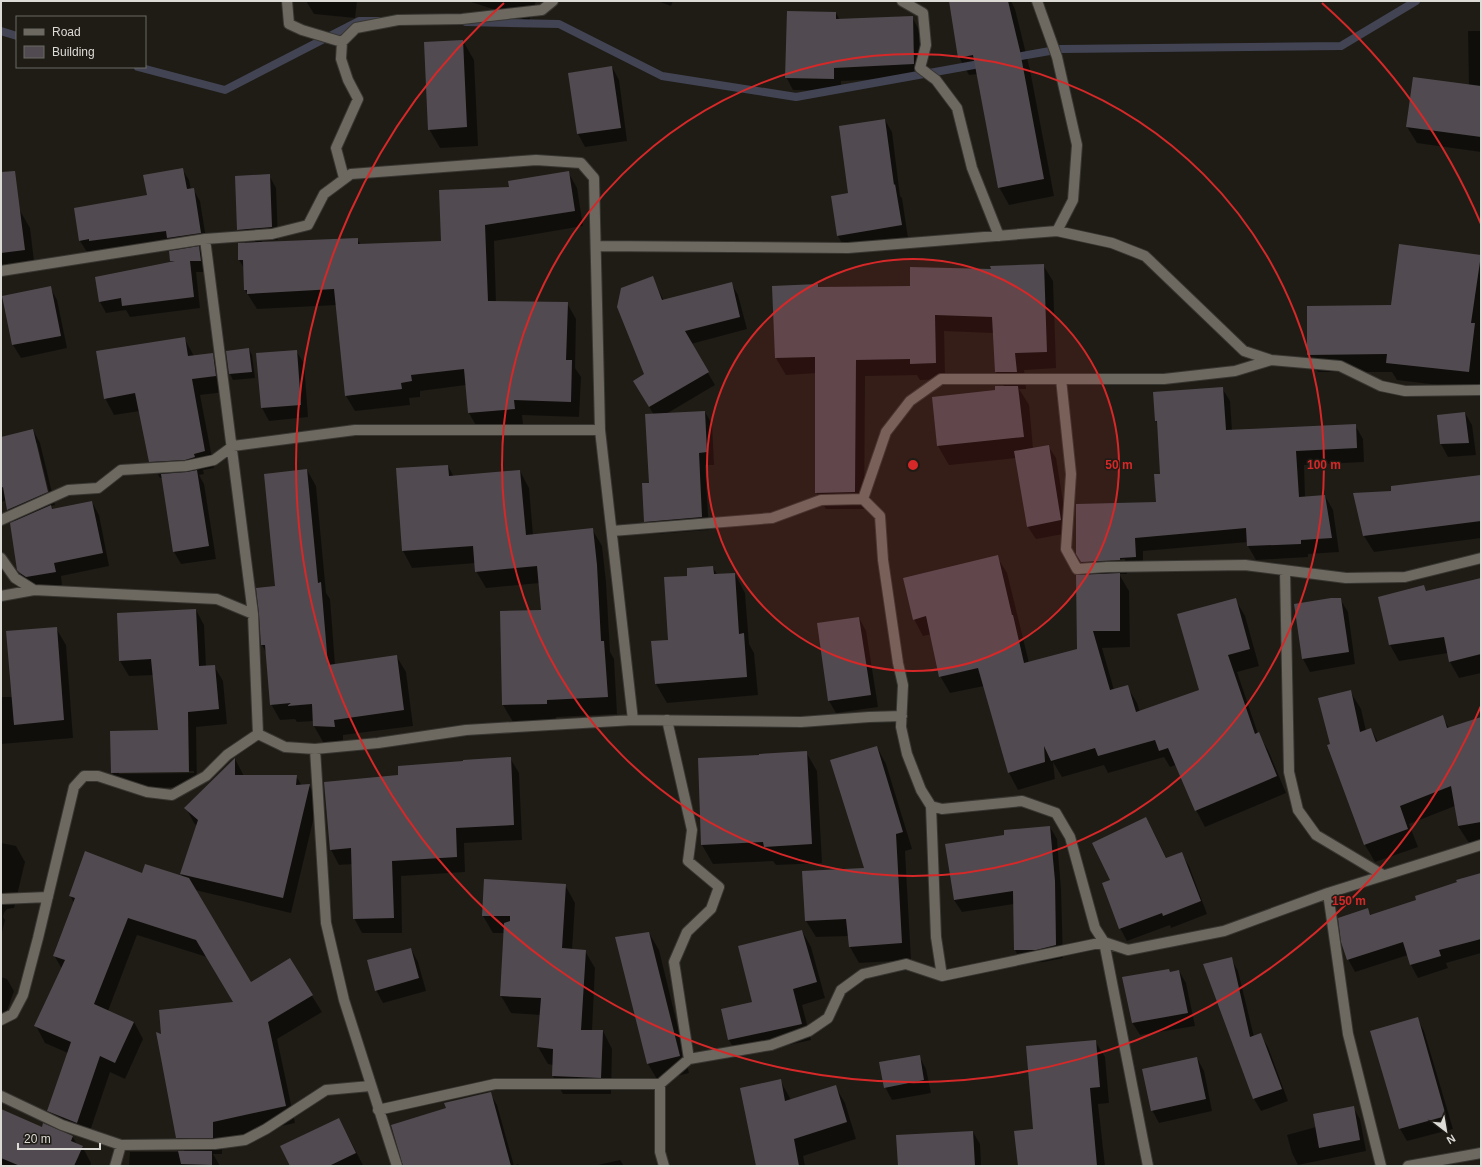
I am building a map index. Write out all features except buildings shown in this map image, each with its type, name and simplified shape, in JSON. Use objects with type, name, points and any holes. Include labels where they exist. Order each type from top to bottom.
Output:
[{"type":"street","points":[[287,1],[289,24],[302,30],[342,42]]},
{"type":"street","points":[[344,178],[336,148],[358,100],[348,80],[341,58],[342,42],[356,28],[398,20],[462,19],[542,10],[553,1]]},
{"type":"street","points":[[902,1],[923,13],[926,45],[920,68],[936,80],[957,108],[972,168],[999,236]]},
{"type":"street","points":[[1037,1],[1057,57],[1077,145],[1073,200],[1057,231]]},
{"type":"street","points":[[1,271],[205,239],[272,234],[308,224],[324,194],[351,174],[536,160],[581,162],[594,178],[600,430],[633,720]]},
{"type":"street","points":[[596,246],[848,248],[1057,231],[1112,243],[1145,256],[1244,351],[1271,360],[1340,366],[1381,386],[1405,391],[1481,390]]},
{"type":"street","points":[[205,239],[253,614],[258,734]]},
{"type":"street","points":[[863,499],[886,432],[910,401],[941,380],[1164,379],[1235,370],[1271,360]]},
{"type":"street","points":[[1061,379],[1072,474],[1070,515],[1066,549],[1077,569],[1108,567],[1245,565],[1346,578],[1405,577],[1481,558]]},
{"type":"street","points":[[1,520],[68,490],[98,488],[121,470],[186,466],[214,460],[232,446],[355,430],[600,430]]},
{"type":"street","points":[[612,531],[772,518],[821,500],[863,499],[880,516],[883,560],[898,663],[903,685],[901,727],[907,754],[922,790],[932,806],[936,937],[942,976]]},
{"type":"street","points":[[1,558],[14,578],[34,590]]},
{"type":"street","points":[[1285,571],[1289,772],[1298,810],[1316,835],[1383,875]]},
{"type":"street","points":[[1,596],[34,590],[216,599],[253,614]]},
{"type":"street","points":[[258,734],[285,747],[314,749],[378,743],[466,730],[633,720],[801,722],[902,716]]},
{"type":"street","points":[[667,720],[692,830],[688,861],[718,887],[711,909],[687,932],[674,962],[689,1059]]},
{"type":"street","points":[[1,1020],[13,1014],[22,995],[48,897],[74,787],[84,776],[98,776],[147,792],[172,795],[206,776],[227,755],[258,734]]},
{"type":"street","points":[[314,749],[326,923],[344,1000],[370,1086],[397,1166]]},
{"type":"street","points":[[932,806],[942,809],[1022,801],[1056,813],[1070,836],[1095,928],[1104,942],[1148,1166]]},
{"type":"street","points":[[378,1110],[495,1084],[660,1084],[689,1059],[771,1044],[809,1031],[828,1018],[841,990],[863,974],[906,964],[942,976],[1104,942],[1128,950],[1224,930],[1328,893],[1481,844]]},
{"type":"street","points":[[1328,893],[1348,1034],[1381,1166]]},
{"type":"street","points":[[1,899],[48,897]]},
{"type":"street","points":[[660,1084],[660,1152],[664,1166]]},
{"type":"street","points":[[1,1096],[62,1125],[121,1145],[215,1144],[245,1140],[266,1129],[326,1090],[370,1086]]},
{"type":"street","points":[[115,1166],[121,1145]]},
{"type":"street","points":[[1408,1166],[1481,1153]]},
{"type":"waterway","points":[[1010,58],[1061,49],[1341,46],[1416,1]]},
{"type":"waterway","points":[[142,68],[225,90],[359,21],[378,21]]},
{"type":"waterway","points":[[466,22],[559,24],[662,76],[796,97],[985,63]]},
{"type":"waterway","points":[[1,31],[16,36]]}]
